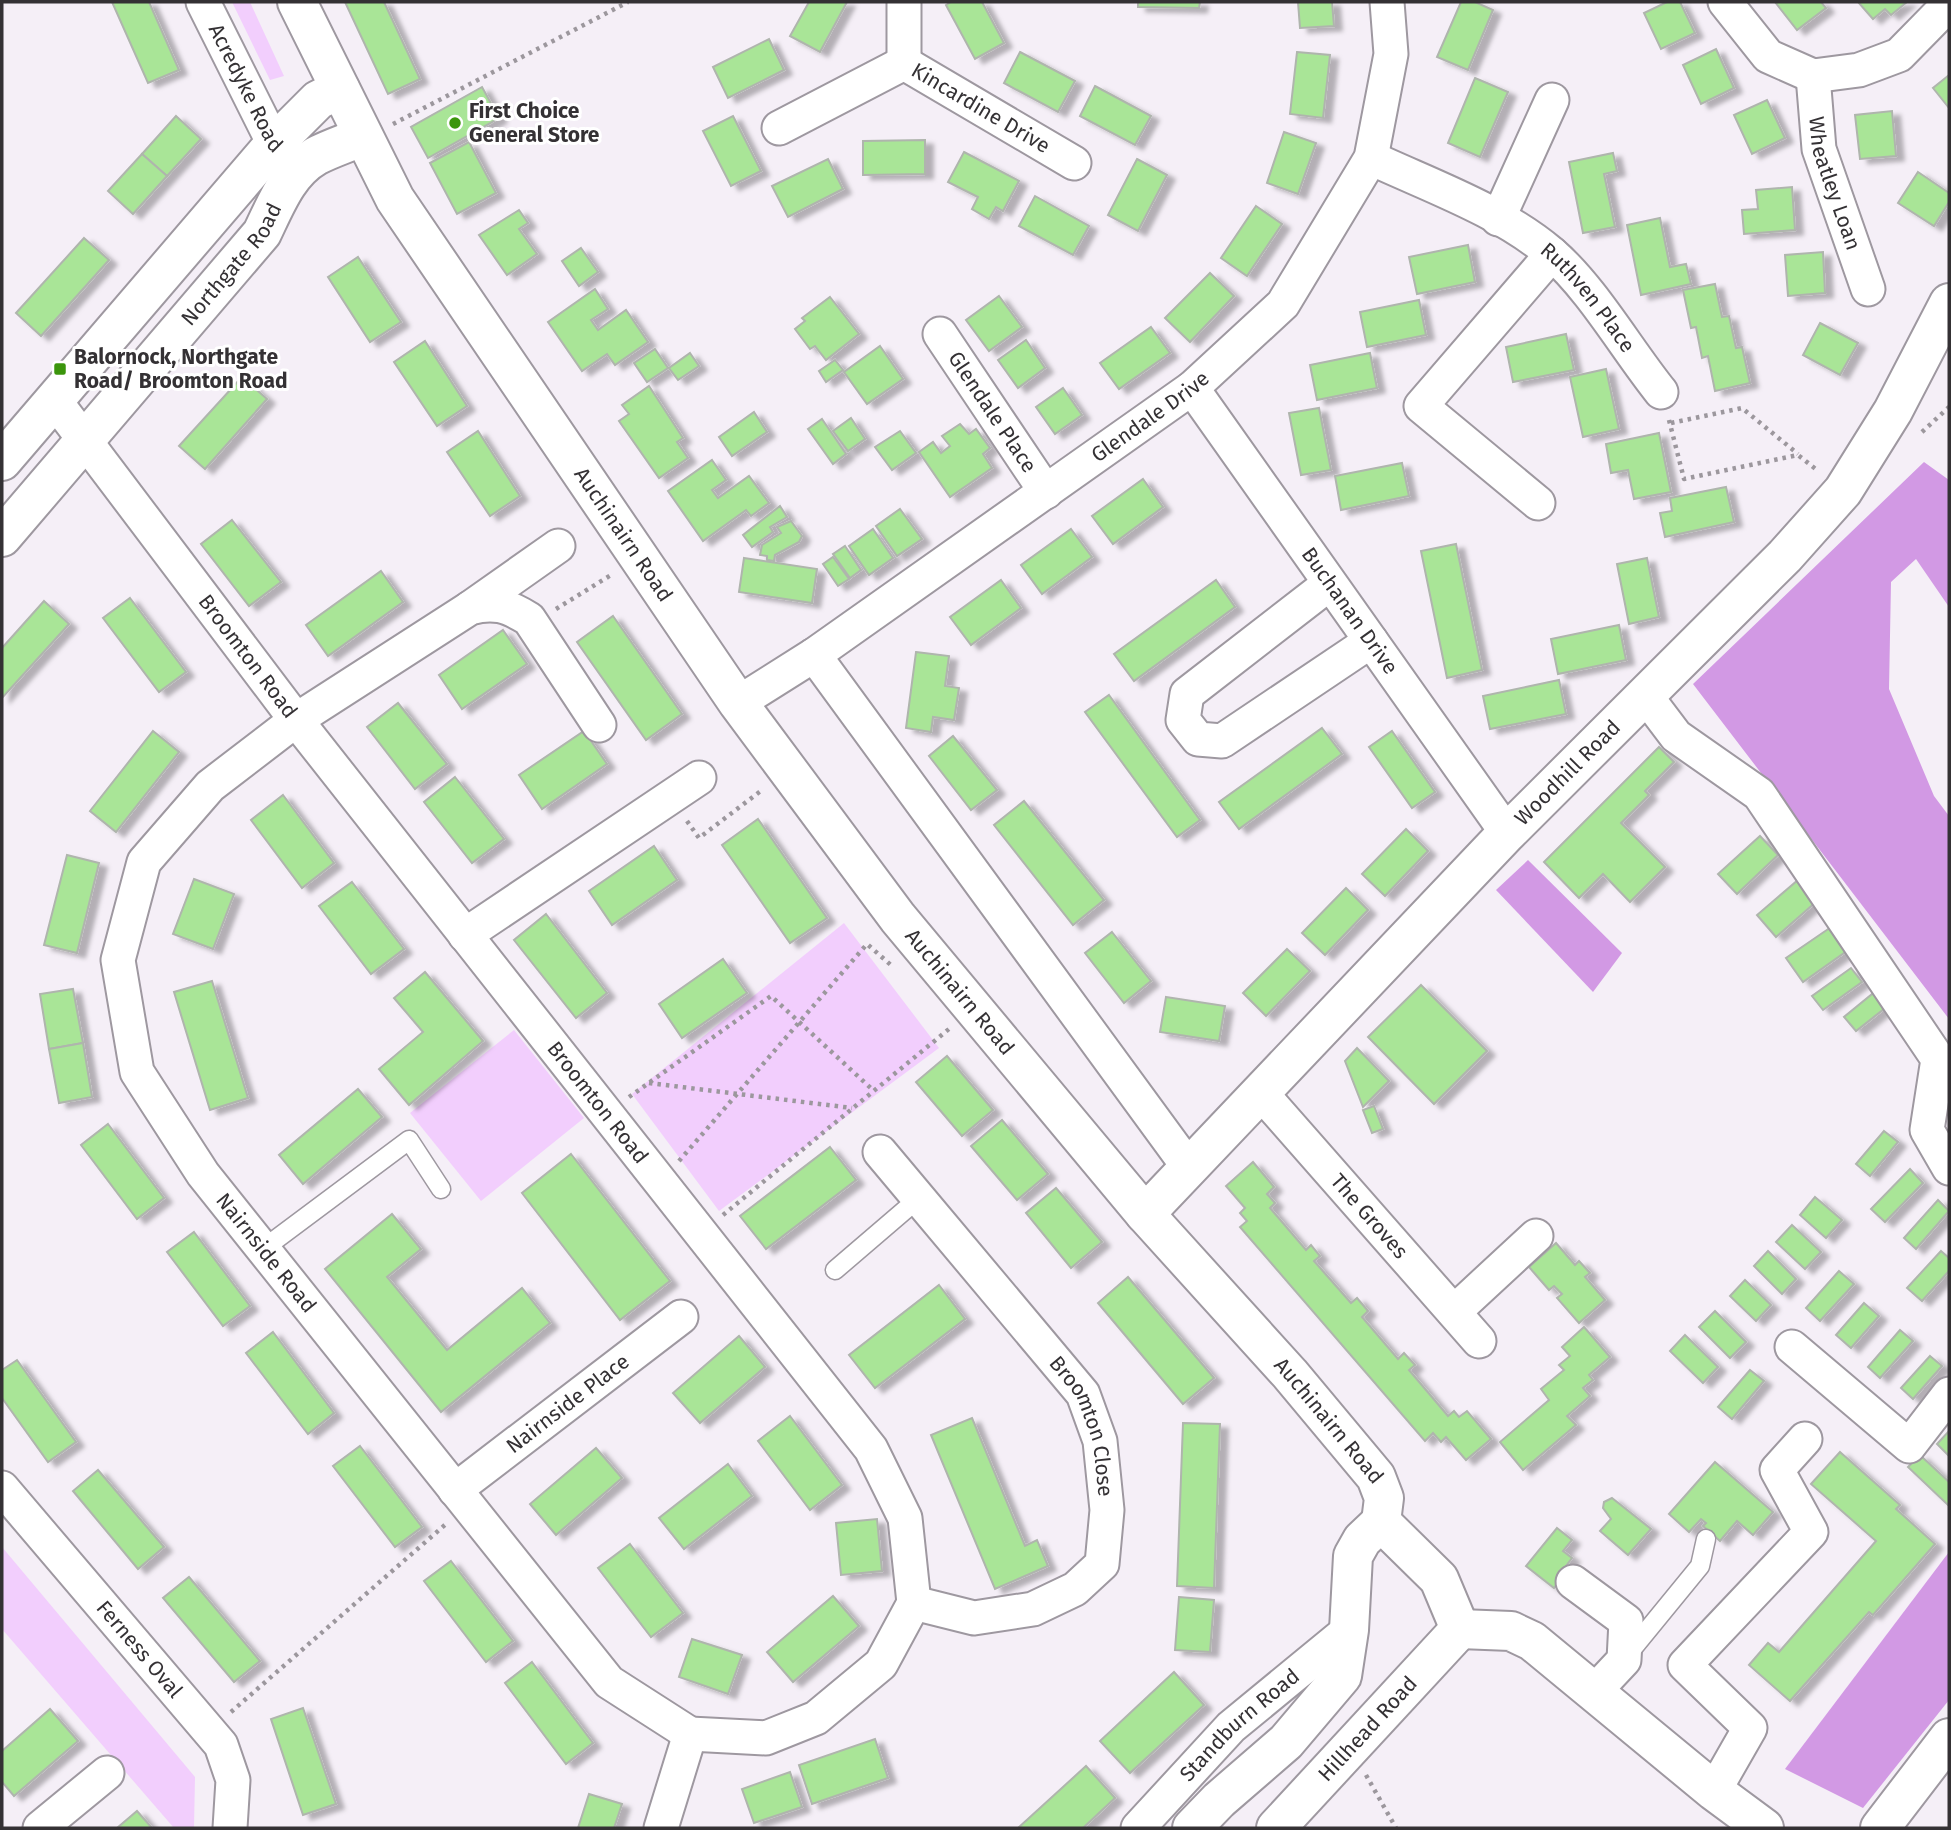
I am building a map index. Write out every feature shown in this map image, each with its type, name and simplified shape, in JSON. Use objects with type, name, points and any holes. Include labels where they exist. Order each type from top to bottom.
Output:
[{"type":"street","name":"Acredyke Road","points":[[202,2],[286,156]]},
{"type":"street","name":"Auchinairn Road","points":[[297,2],[395,199],[738,703],[927,953],[1145,1214],[1290,1374],[1376,1477],[1384,1498],[1381,1522]]},
{"type":"street","name":"Kincardine Drive","points":[[904,2],[904,62],[1074,163]]},
{"type":"street","name":"Glendale Drive","points":[[738,703],[814,654],[1192,388],[1283,304],[1371,159],[1391,54],[1387,2]]},
{"type":"street","points":[[1725,2],[1768,56],[1813,76],[1859,71],[1899,55],[1949,4]]},
{"type":"street","points":[[779,128],[904,62]]},
{"type":"street","name":"Wheatley Loan","points":[[1813,76],[1819,149],[1868,289]]},
{"type":"street","name":"Northgate Road","points":[[2,461],[286,156],[318,100],[340,89]]},
{"type":"street","points":[[1498,219],[1552,100]]},
{"type":"street","name":"Northgate Road","points":[[286,156],[318,155],[363,136]]},
{"type":"street","name":"Northgate Road","points":[[2,537],[262,233],[282,190],[286,156]]},
{"type":"street","name":"Ruthven Place","points":[[1371,159],[1498,219],[1552,254],[1599,307],[1666,408]]},
{"type":"street","points":[[1538,503],[1421,406],[1552,254]]},
{"type":"street","name":"Woodhill Road","points":[[1145,1214],[1191,1169],[1507,833],[1786,556],[1843,491],[1894,411],[1949,303]]},
{"type":"street","name":"Glendale Place","points":[[940,334],[1046,492]]},
{"type":"street","name":"Buchanan Drive","points":[[1192,388],[1507,833]]},
{"type":"street","name":"Broomton Road","points":[[55,401],[296,720],[871,1449],[905,1518],[914,1603]]},
{"type":"street","name":"Nairnside Road","points":[[558,545],[470,608],[296,720],[210,786],[144,862],[118,960],[137,1072],[203,1174],[609,1682],[690,1734]]},
{"type":"street","points":[[1329,584],[1187,694],[1183,720],[1198,739],[1222,741],[1371,640]]},
{"type":"street","points":[[470,608],[489,603],[511,608],[532,625],[599,725]]},
{"type":"street","points":[[814,654],[1191,1169]]},
{"type":"street","points":[[1645,695],[1676,736],[1759,794],[1938,1059],[1927,1130],[1949,1168]]},
{"type":"street","points":[[465,935],[699,778]]},
{"type":"street","name":"The Groves","points":[[1261,1093],[1479,1341]]},
{"type":"street","name":"Broomton Close","points":[[880,1152],[1083,1394],[1100,1441],[1107,1510],[1102,1564],[1074,1588],[1044,1604],[1033,1609],[974,1618],[914,1603]]},
{"type":"street","points":[[1454,1312],[1536,1236]]},
{"type":"street","name":"Nairnside Place","points":[[461,1497],[681,1317]]},
{"type":"street","points":[[1792,1347],[1909,1446],[1949,1394]]},
{"type":"street","points":[[1714,1791],[1750,1728],[1685,1665],[1811,1532],[1777,1470],[1805,1439]]},
{"type":"street","name":"Ferness Oval","points":[[2,1488],[222,1745],[233,1780],[230,1828]]},
{"type":"street","points":[[1381,1522],[1439,1579],[1460,1629],[1511,1631],[1532,1641],[1714,1791],[1764,1828]]},
{"type":"street","name":"Standburn Road","points":[[1192,1828],[1219,1800],[1286,1742],[1342,1676],[1349,1630],[1353,1556],[1362,1540],[1381,1522]]},
{"type":"street","points":[[1573,1582],[1626,1620],[1623,1660],[1594,1692]]},
{"type":"street","points":[[661,1828],[690,1734],[766,1738],[817,1718],[881,1664],[914,1603]]},
{"type":"street","name":"Hillhead Road","points":[[1276,1828],[1460,1629]]},
{"type":"street","name":"Standburn Road","points":[[1138,1828],[1231,1727],[1349,1630]]},
{"type":"street","points":[[1880,1828],[1949,1738]]},
{"type":"street","points":[[40,1828],[107,1773]]},
{"type":"lane","points":[[263,1249],[409,1140],[440,1189]]},
{"type":"lane","points":[[835,1270],[919,1198]]},
{"type":"lane","points":[[1623,1660],[1700,1566],[1706,1539]]},
{"type":"path","points":[[363,136],[406,119],[628,2]]},
{"type":"path","points":[[1798,455],[1684,479],[1666,408],[1742,408],[1843,491]]},
{"type":"path","points":[[532,625],[606,576],[646,569]]},
{"type":"path","points":[[671,797],[699,838],[788,770]]},
{"type":"path","points":[[660,1182],[867,944],[902,974],[927,953]]},
{"type":"path","points":[[606,1113],[771,996],[874,1091]]},
{"type":"path","points":[[701,1233],[974,1008]]},
{"type":"path","points":[[648,1083],[853,1108]]},
{"type":"path","points":[[209,1730],[461,1497]]},
{"type":"path","points":[[1346,1755],[1364,1771],[1396,1828]]},
{"type":"shaded area","points":[[232,2],[250,2],[284,76],[270,80]]},
{"type":"shaded area","points":[[1924,462],[1949,480],[1949,607],[1916,559],[1891,582],[1889,689],[1934,796],[1949,816],[1949,1019],[1693,684]]},
{"type":"shaded area","points":[[1528,860],[1622,953],[1593,992],[1496,890]]},
{"type":"shaded area","points":[[844,923],[939,1048],[719,1211],[632,1094]]},
{"type":"shaded area","points":[[514,1030],[584,1118],[481,1201],[410,1113]]},
{"type":"shaded area","points":[[2,1547],[195,1777],[194,1828],[174,1828],[2,1629]]},
{"type":"shaded area","points":[[1949,1552],[1949,1700],[1863,1808],[1785,1769]]},
{"type":"building","points":[[112,2],[149,2],[179,70],[148,83]]},
{"type":"building","points":[[345,2],[384,2],[420,79],[388,94]]},
{"type":"building","points":[[809,2],[847,2],[820,52],[790,36]]},
{"type":"building","points":[[951,2],[982,2],[1004,43],[975,59],[946,5]]},
{"type":"building","points":[[1138,2],[1200,2],[1199,8],[1138,7]]},
{"type":"building","points":[[1298,2],[1332,2],[1334,26],[1300,28]]},
{"type":"building","points":[[1461,2],[1475,2],[1493,10],[1468,70],[1437,57]]},
{"type":"building","points":[[1667,2],[1680,2],[1695,33],[1661,49],[1644,13]]},
{"type":"building","points":[[1775,2],[1821,2],[1826,8],[1797,30]]},
{"type":"building","points":[[1858,2],[1907,2],[1891,15],[1885,9],[1873,19]]},
{"type":"building","points":[[769,39],[784,70],[728,98],[713,67]]},
{"type":"building","points":[[1716,49],[1734,88],[1701,104],[1683,65]]},
{"type":"building","points":[[1020,52],[1075,81],[1058,112],[1004,83]]},
{"type":"building","points":[[1297,52],[1330,55],[1323,118],[1290,114]]},
{"type":"building","points":[[1949,75],[1949,108],[1933,88]]},
{"type":"building","points":[[1475,78],[1508,92],[1480,157],[1448,143]]},
{"type":"building","points":[[1095,86],[1151,116],[1135,145],[1080,116]]},
{"type":"building","name":"First Choice General Store","points":[[482,87],[499,118],[428,158],[411,127]]},
{"type":"building","points":[[1767,100],[1785,138],[1752,154],[1734,115]]},
{"type":"building","points":[[1892,111],[1896,156],[1860,159],[1855,115]]},
{"type":"building","points":[[176,116],[201,139],[167,176],[142,154]]},
{"type":"building","points":[[733,116],[761,171],[731,186],[703,131]]},
{"type":"building","points":[[1284,132],[1316,143],[1298,194],[1267,183]]},
{"type":"building","points":[[925,140],[925,174],[863,175],[863,141]]},
{"type":"building","points":[[469,142],[496,193],[457,214],[430,163]]},
{"type":"building","points":[[964,152],[1019,181],[1003,211],[996,207],[989,219],[972,209],[978,197],[948,182]]},
{"type":"building","points":[[1613,153],[1617,171],[1604,174],[1615,227],[1583,233],[1569,162]]},
{"type":"building","points":[[142,154],[167,176],[133,214],[108,191]]},
{"type":"building","points":[[828,159],[843,189],[788,217],[772,186]]},
{"type":"building","points":[[1137,159],[1167,175],[1138,231],[1108,215]]},
{"type":"building","points":[[1918,172],[1949,193],[1949,202],[1934,226],[1898,203]]},
{"type":"building","points":[[1792,187],[1795,230],[1744,234],[1742,210],[1758,209],[1756,190]]},
{"type":"building","points":[[1035,196],[1089,226],[1073,255],[1019,226]]},
{"type":"building","points":[[1256,206],[1282,224],[1247,276],[1221,258]]},
{"type":"building","points":[[519,210],[528,223],[519,229],[537,254],[507,275],[479,235]]},
{"type":"building","points":[[1660,218],[1670,267],[1686,264],[1691,284],[1641,295],[1627,225]]},
{"type":"building","points":[[84,238],[109,260],[41,336],[16,313]]},
{"type":"building","points":[[1468,245],[1475,282],[1417,294],[1409,257]]},
{"type":"building","points":[[581,248],[598,272],[579,286],[562,261]]},
{"type":"building","points":[[1823,252],[1825,293],[1788,296],[1785,255]]},
{"type":"building","points":[[358,257],[401,322],[370,342],[328,277]]},
{"type":"building","points":[[1210,273],[1234,296],[1190,342],[1165,318]]},
{"type":"building","points":[[1715,284],[1722,317],[1729,316],[1736,348],[1742,347],[1750,383],[1715,391],[1708,356],[1702,358],[1696,327],[1691,328],[1683,290]]},
{"type":"building","points":[[595,289],[608,309],[591,320],[598,330],[626,310],[648,342],[615,365],[607,354],[582,371],[548,322]]},
{"type":"building","points":[[999,296],[1022,327],[989,351],[966,320]]},
{"type":"building","points":[[830,297],[859,334],[826,360],[815,346],[810,349],[795,329],[805,321],[802,318]]},
{"type":"building","points":[[1419,300],[1426,335],[1367,347],[1360,312]]},
{"type":"building","points":[[1820,323],[1858,343],[1840,375],[1803,355]]},
{"type":"building","points":[[1151,327],[1170,353],[1119,389],[1100,363]]},
{"type":"building","points":[[1566,334],[1574,370],[1513,382],[1506,347]]},
{"type":"building","points":[[1026,340],[1045,368],[1018,388],[998,360]]},
{"type":"building","points":[[425,341],[467,406],[437,426],[394,362]]},
{"type":"building","points":[[880,346],[903,379],[867,404],[844,372]]},
{"type":"building","points":[[655,349],[668,368],[647,382],[634,363]]},
{"type":"building","points":[[690,353],[699,366],[678,380],[669,368]]},
{"type":"building","points":[[1370,353],[1377,388],[1317,400],[1310,365]]},
{"type":"building","points":[[835,360],[843,370],[826,382],[819,371]]},
{"type":"building","points":[[1606,369],[1619,429],[1583,437],[1570,377]]},
{"type":"building","points":[[242,377],[267,399],[205,469],[179,446]]},
{"type":"building","points":[[649,386],[683,438],[677,442],[688,458],[659,478],[619,421],[629,414],[622,405]]},
{"type":"building","points":[[1063,388],[1082,415],[1055,434],[1036,407]]},
{"type":"building","points":[[1319,408],[1331,470],[1301,475],[1289,413]]},
{"type":"building","points":[[754,412],[767,432],[732,456],[719,437]]},
{"type":"building","points":[[851,418],[865,439],[848,451],[833,431]]},
{"type":"building","points":[[822,419],[846,454],[833,464],[808,429]]},
{"type":"building","points":[[960,424],[969,434],[976,429],[990,448],[983,454],[992,468],[950,497],[919,452],[933,442],[941,453],[950,446],[942,436]]},
{"type":"building","points":[[478,431],[520,496],[490,516],[447,452]]},
{"type":"building","points":[[900,431],[916,453],[892,470],[875,447]]},
{"type":"building","points":[[1659,433],[1671,492],[1634,499],[1628,470],[1611,473],[1606,444]]},
{"type":"building","points":[[712,460],[726,480],[712,490],[718,498],[749,476],[769,503],[751,516],[746,510],[703,541],[668,491]]},
{"type":"building","points":[[1402,463],[1409,496],[1341,510],[1335,476]]},
{"type":"building","points":[[1143,479],[1163,507],[1113,544],[1092,516]]},
{"type":"building","points":[[1726,487],[1734,522],[1665,537],[1660,513],[1672,511],[1670,498]]},
{"type":"building","points":[[780,506],[787,517],[770,527],[773,532],[752,547],[743,535]]},
{"type":"building","points":[[900,509],[922,539],[897,556],[876,526]]},
{"type":"building","points":[[232,520],[281,582],[249,606],[201,544]]},
{"type":"building","points":[[791,521],[802,536],[799,542],[775,555],[774,561],[760,555],[762,545],[781,533],[777,527]]},
{"type":"building","points":[[873,529],[893,558],[869,575],[849,546]]},
{"type":"building","points":[[1071,529],[1092,557],[1042,594],[1021,565]]},
{"type":"building","points":[[1456,544],[1482,670],[1447,678],[1421,551]]},
{"type":"building","points":[[845,546],[861,570],[850,578],[833,554]]},
{"type":"building","points":[[833,557],[849,579],[838,586],[823,564]]},
{"type":"building","points":[[744,558],[817,569],[812,603],[739,592]]},
{"type":"building","points":[[1647,558],[1659,617],[1629,624],[1617,564]]},
{"type":"building","points":[[381,571],[403,602],[328,656],[306,625]]},
{"type":"building","points":[[1001,580],[1021,608],[971,645],[950,617]]},
{"type":"building","points":[[1216,580],[1235,607],[1134,681],[1114,654]]},
{"type":"building","points":[[130,598],[186,672],[159,692],[103,618]]},
{"type":"building","points":[[44,601],[69,624],[2,698],[2,648]]},
{"type":"building","points":[[613,616],[682,714],[646,740],[577,642]]},
{"type":"building","points":[[1619,625],[1626,660],[1558,674],[1551,639]]},
{"type":"building","points":[[503,630],[527,664],[462,709],[439,675]]},
{"type":"building","points":[[916,652],[949,656],[945,686],[959,688],[954,720],[933,717],[931,732],[906,728]]},
{"type":"building","points":[[1559,680],[1566,714],[1490,729],[1483,696]]},
{"type":"building","points":[[1109,695],[1200,820],[1177,837],[1085,712]]},
{"type":"building","points":[[398,703],[447,764],[415,789],[367,727]]},
{"type":"building","points":[[1322,728],[1342,754],[1239,829],[1219,802]]},
{"type":"building","points":[[153,731],[179,752],[116,832],[90,811]]},
{"type":"building","points":[[584,731],[607,764],[542,809],[519,775]]},
{"type":"building","points":[[1392,731],[1435,792],[1412,808],[1369,747]]},
{"type":"building","points":[[953,736],[997,790],[971,810],[929,756]]},
{"type":"building","points":[[1659,747],[1674,762],[1645,791],[1649,795],[1621,823],[1665,867],[1630,902],[1603,874],[1579,898],[1544,862]]},
{"type":"building","points":[[455,777],[504,839],[472,863],[424,802]]},
{"type":"building","points":[[283,795],[334,863],[302,888],[251,820]]},
{"type":"building","points":[[1024,801],[1104,900],[1073,925],[994,825]]},
{"type":"building","points":[[758,819],[827,918],[790,943],[722,845]]},
{"type":"building","points":[[1406,829],[1428,851],[1385,896],[1362,874]]},
{"type":"building","points":[[1760,836],[1778,855],[1737,894],[1718,874]]},
{"type":"building","points":[[654,846],[677,880],[612,925],[589,891]]},
{"type":"building","points":[[67,855],[99,863],[77,953],[44,945]]},
{"type":"building","points":[[194,879],[234,894],[213,949],[173,934]]},
{"type":"building","points":[[1798,880],[1817,901],[1776,937],[1757,915]]},
{"type":"building","points":[[352,882],[404,949],[371,974],[319,906]]},
{"type":"building","points":[[1346,888],[1368,910],[1325,955],[1302,933]]},
{"type":"building","points":[[546,914],[607,993],[576,1018],[514,940]]},
{"type":"building","points":[[1834,925],[1851,948],[1803,982],[1786,958]]},
{"type":"building","points":[[1112,932],[1151,981],[1124,1003],[1085,953]]},
{"type":"building","points":[[1287,949],[1310,971],[1266,1016],[1243,993]]},
{"type":"building","points":[[723,959],[747,993],[682,1038],[659,1004]]},
{"type":"building","points":[[1851,968],[1862,982],[1823,1010],[1812,996]]},
{"type":"building","points":[[425,972],[483,1041],[409,1105],[379,1069],[423,1032],[394,998]]},
{"type":"building","points":[[212,981],[248,1098],[210,1110],[174,992]]},
{"type":"building","points":[[1421,985],[1487,1051],[1434,1104],[1368,1037]]},
{"type":"building","points":[[73,989],[83,1043],[49,1049],[40,994]]},
{"type":"building","points":[[1877,990],[1889,1005],[1856,1031],[1844,1017]]},
{"type":"building","points":[[1166,997],[1225,1006],[1219,1041],[1160,1032]]},
{"type":"building","points":[[83,1043],[92,1097],[59,1103],[49,1049]]},
{"type":"building","points":[[1357,1048],[1389,1081],[1363,1107],[1345,1061]]},
{"type":"building","points":[[947,1056],[993,1110],[962,1136],[916,1082]]},
{"type":"building","points":[[358,1089],[382,1117],[303,1184],[279,1155]]},
{"type":"building","points":[[1374,1106],[1383,1129],[1372,1133],[1363,1110]]},
{"type":"building","points":[[1002,1120],[1048,1174],[1017,1200],[971,1146]]},
{"type":"building","points":[[108,1124],[164,1198],[137,1219],[81,1145]]},
{"type":"building","points":[[1884,1131],[1898,1142],[1870,1176],[1856,1164]]},
{"type":"building","points":[[830,1147],[856,1180],[766,1249],[740,1216]]},
{"type":"building","points":[[571,1154],[670,1281],[620,1320],[522,1193]]},
{"type":"building","points":[[1253,1162],[1274,1187],[1267,1194],[1275,1203],[1270,1208],[1306,1250],[1311,1245],[1320,1256],[1314,1261],[1351,1303],[1357,1298],[1368,1311],[1362,1317],[1398,1359],[1404,1353],[1415,1365],[1409,1370],[1448,1416],[1454,1411],[1459,1417],[1467,1411],[1491,1439],[1466,1460],[1446,1437],[1441,1442],[1433,1433],[1425,1441],[1240,1227],[1247,1221],[1240,1213],[1245,1208],[1226,1186]]},
{"type":"building","points":[[1910,1169],[1923,1183],[1885,1222],[1871,1209]]},
{"type":"building","points":[[1056,1188],[1102,1242],[1071,1268],[1026,1213]]},
{"type":"building","points":[[1815,1197],[1842,1220],[1826,1238],[1800,1215]]},
{"type":"building","points":[[1938,1200],[1949,1211],[1916,1249],[1904,1238]]},
{"type":"building","points":[[392,1214],[421,1249],[387,1277],[447,1350],[522,1288],[550,1323],[441,1412],[325,1269]]},
{"type":"building","points":[[1792,1225],[1821,1252],[1805,1269],[1776,1242]]},
{"type":"building","points":[[194,1232],[250,1306],[223,1326],[167,1252]]},
{"type":"building","points":[[1556,1243],[1575,1265],[1579,1261],[1590,1273],[1585,1277],[1605,1300],[1579,1323],[1557,1298],[1562,1294],[1554,1286],[1549,1290],[1529,1267]]},
{"type":"building","points":[[1768,1251],[1796,1279],[1782,1294],[1754,1266]]},
{"type":"building","points":[[1941,1251],[1949,1258],[1949,1271],[1922,1301],[1907,1288]]},
{"type":"building","points":[[1839,1271],[1854,1284],[1820,1321],[1806,1308]]},
{"type":"building","points":[[1128,1277],[1214,1378],[1183,1404],[1098,1303]]},
{"type":"building","points":[[1745,1280],[1771,1305],[1756,1321],[1730,1296]]},
{"type":"building","points":[[939,1285],[965,1319],[875,1388],[849,1355]]},
{"type":"building","points":[[1864,1303],[1879,1316],[1851,1348],[1836,1335]]},
{"type":"building","points":[[1715,1311],[1746,1342],[1730,1358],[1699,1327]]},
{"type":"building","points":[[1584,1327],[1610,1357],[1589,1375],[1593,1380],[1583,1388],[1590,1396],[1567,1416],[1576,1425],[1523,1470],[1500,1442],[1549,1400],[1541,1389],[1564,1370],[1559,1365],[1570,1356],[1562,1347]]},
{"type":"building","points":[[1900,1330],[1913,1341],[1880,1378],[1868,1367]]},
{"type":"building","points":[[273,1332],[334,1413],[308,1434],[246,1353]]},
{"type":"building","points":[[1685,1335],[1718,1367],[1703,1383],[1670,1351]]},
{"type":"building","points":[[739,1336],[765,1367],[700,1423],[673,1393]]},
{"type":"building","points":[[1930,1356],[1942,1366],[1913,1399],[1901,1388]]},
{"type":"building","points":[[17,1360],[76,1442],[48,1462],[2,1398],[2,1370]]},
{"type":"building","points":[[1750,1370],[1764,1381],[1732,1419],[1718,1407]]},
{"type":"building","points":[[790,1416],[842,1485],[810,1510],[758,1441]]},
{"type":"building","points":[[972,1418],[1025,1546],[1037,1540],[1048,1566],[995,1589],[931,1435]]},
{"type":"building","points":[[1183,1423],[1220,1424],[1214,1588],[1177,1586]]},
{"type":"building","points":[[1949,1431],[1949,1456],[1937,1444]]},
{"type":"building","points":[[360,1446],[422,1527],[395,1547],[333,1466]]},
{"type":"building","points":[[596,1448],[622,1478],[556,1535],[530,1504]]},
{"type":"building","points":[[1840,1452],[1900,1505],[1896,1509],[1935,1544],[1873,1615],[1869,1612],[1790,1701],[1749,1665],[1768,1643],[1779,1652],[1876,1541],[1811,1484]]},
{"type":"building","points":[[1920,1455],[1949,1482],[1949,1506],[1908,1467]]},
{"type":"building","points":[[1715,1462],[1773,1512],[1753,1535],[1737,1521],[1720,1541],[1703,1526],[1706,1523],[1701,1519],[1689,1532],[1669,1514]]},
{"type":"building","points":[[728,1464],[752,1496],[684,1549],[659,1518]]},
{"type":"building","points":[[98,1470],[164,1547],[138,1569],[73,1491]]},
{"type":"building","points":[[1612,1498],[1651,1529],[1628,1555],[1600,1531],[1611,1519],[1603,1508],[1604,1502]]},
{"type":"building","points":[[877,1519],[882,1571],[841,1575],[836,1523]]},
{"type":"building","points":[[1557,1528],[1572,1540],[1563,1551],[1572,1558],[1566,1566],[1570,1569],[1554,1588],[1526,1566]]},
{"type":"building","points":[[630,1544],[683,1613],[651,1637],[598,1568]]},
{"type":"building","points":[[451,1561],[513,1641],[486,1662],[424,1581]]},
{"type":"building","points":[[189,1577],[260,1661],[234,1682],[163,1598]]},
{"type":"building","points":[[833,1596],[859,1626],[793,1682],[767,1652]]},
{"type":"building","points":[[1179,1597],[1214,1600],[1210,1652],[1175,1650]]},
{"type":"building","points":[[692,1639],[742,1655],[728,1694],[679,1677]]},
{"type":"building","points":[[532,1662],[593,1743],[566,1764],[505,1683]]},
{"type":"building","points":[[1174,1672],[1204,1705],[1130,1773],[1100,1741]]},
{"type":"building","points":[[303,1708],[336,1804],[303,1815],[271,1719]]},
{"type":"building","points":[[50,1709],[78,1741],[14,1796],[2,1782],[2,1751]]},
{"type":"building","points":[[875,1739],[888,1778],[812,1804],[799,1765]]},
{"type":"building","points":[[1086,1766],[1115,1798],[1083,1828],[1018,1828]]},
{"type":"building","points":[[790,1772],[802,1807],[754,1823],[742,1789]]},
{"type":"building","points":[[589,1794],[622,1804],[614,1828],[578,1828]]},
{"type":"building","points":[[137,1811],[152,1828],[117,1828]]},
{"type":"place","name":"First Choice General Store","points":[[455,123]]},
{"type":"place","name":"Balornock, Northgate Road/ Broomton Road","points":[[60,369]]}]
